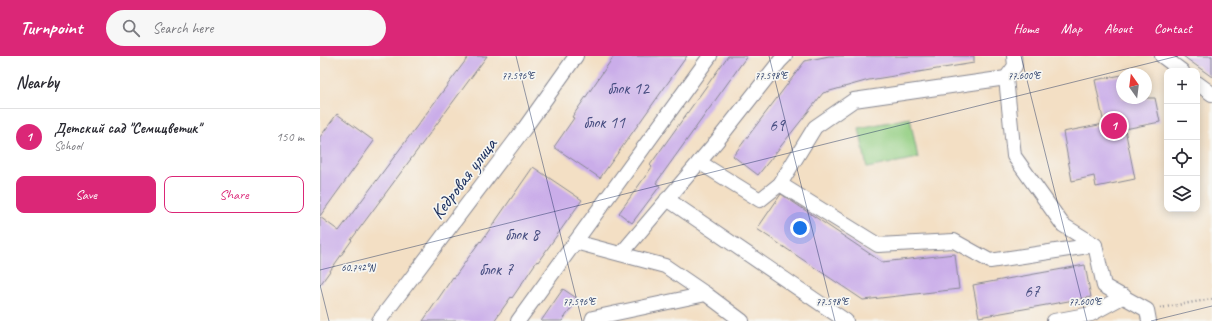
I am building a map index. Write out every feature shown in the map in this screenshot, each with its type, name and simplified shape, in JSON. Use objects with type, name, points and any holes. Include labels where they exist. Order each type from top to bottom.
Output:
[{"type":"street","name":"Кедровая улица","points":[[379,321],[524,129],[576,56]]},
{"type":"street","points":[[518,321],[710,56]]},
{"type":"street","points":[[621,254],[717,141],[785,56]]},
{"type":"street","points":[[1014,56],[1015,66],[1006,78],[1014,156],[1063,225],[1095,245],[1104,286],[1124,296],[1148,315]]},
{"type":"street","points":[[1162,56],[1178,68]]},
{"type":"street","points":[[699,162],[760,200],[780,184],[815,127],[854,100],[1006,78]]},
{"type":"street","points":[[1200,85],[1212,94]]},
{"type":"street","points":[[780,184],[878,244],[954,241],[990,261],[1095,245]]},
{"type":"street","points":[[668,199],[846,321]]},
{"type":"street","points":[[575,242],[665,266],[742,321]]},
{"type":"street","points":[[592,321],[593,318],[706,294]]},
{"type":"street","points":[[1054,321],[1091,314],[1124,296]]},
{"type":"path","points":[[1148,315],[1212,299]]},
{"type":"green space","points":[[910,118],[918,158],[867,168],[859,128]]},
{"type":"building","points":[[469,56],[487,56],[351,240],[320,285],[320,217],[339,231]]},
{"type":"building","points":[[614,56],[687,56],[600,178],[554,147],[574,118],[572,117]]},
{"type":"building","points":[[728,56],[747,56],[656,183],[660,186],[632,223],[619,213],[652,167],[650,165]]},
{"type":"building","points":[[829,56],[974,56],[974,63],[869,80],[823,93],[758,175],[733,156],[805,61]]},
{"type":"building","points":[[1183,56],[1212,56],[1212,77]]},
{"type":"building","points":[[1116,76],[1116,104],[1152,104],[1152,98],[1155,98],[1160,122],[1125,129],[1135,179],[1096,187],[1094,176],[1072,181],[1063,132],[1104,124],[1095,80]]},
{"type":"building","points":[[337,114],[374,141],[320,216],[320,137]]},
{"type":"building","points":[[533,167],[582,200],[538,262],[537,261],[512,298],[511,297],[494,321],[423,321],[453,277],[454,278],[480,241],[481,242]]},
{"type":"building","points":[[781,194],[882,262],[955,254],[959,289],[863,300],[757,229]]},
{"type":"building","points":[[1085,265],[1091,297],[979,317],[973,285]]},
{"type":"building","points":[[563,289],[578,299],[562,321],[541,321]]},
{"type":"place","name":"Детский сад \"Семицветик\"","points":[[1114,126]]}]
